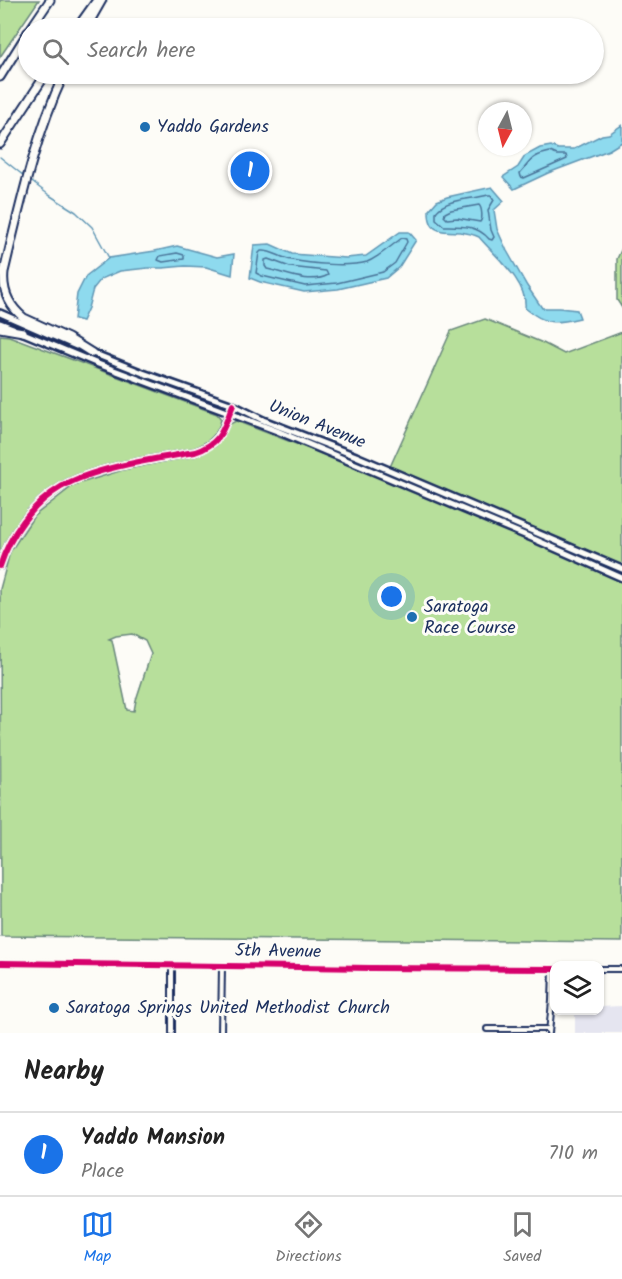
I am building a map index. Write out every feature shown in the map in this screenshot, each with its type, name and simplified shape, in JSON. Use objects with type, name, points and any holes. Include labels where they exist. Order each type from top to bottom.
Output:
[{"type":"highway","points":[[38,18],[50,0]]},
{"type":"highway","points":[[84,18],[97,0]]},
{"type":"highway","points":[[92,18],[102,0]]},
{"type":"highway","points":[[0,77],[18,49]]},
{"type":"highway","points":[[0,144],[39,84]]},
{"type":"highway","points":[[60,84],[40,135],[9,249],[3,282],[12,306],[24,318],[68,338],[92,353]]},
{"type":"highway","points":[[0,272],[9,249]]},
{"type":"highway","points":[[0,328],[23,332]]},
{"type":"main road","name":"Union Avenue","points":[[0,313],[92,353],[233,405],[263,420],[356,456],[622,569]]},
{"type":"main road","name":"Union Avenue","points":[[0,323],[92,362],[288,436],[622,578]]},
{"type":"main road","points":[[0,566],[2,553],[29,515],[62,486],[100,471],[207,448],[221,434],[233,405]]},
{"type":"street","name":"5th Avenue","points":[[0,963],[381,969],[550,969]]},
{"type":"street","points":[[172,965],[172,1033]]},
{"type":"street","points":[[221,1033],[222,966]]},
{"type":"street","points":[[604,969],[622,969]]},
{"type":"street","points":[[488,1029],[549,1031],[551,1015]]},
{"type":"shaded area","points":[[622,1006],[622,1033],[575,1033],[575,1015],[604,1015],[604,1007]]},
{"type":"green space","points":[[0,0],[39,0],[27,18],[18,18],[18,31],[0,57]]},
{"type":"green space","points":[[622,248],[622,308],[617,300],[617,259]]},
{"type":"green space","name":"Saratoga Race Course","points":[[485,319],[564,354],[622,332],[622,942],[1,936],[0,589],[10,552],[34,516],[74,485],[123,470],[202,454],[216,446],[230,424],[236,421],[385,478],[451,331]],"holes":[[[132,634],[145,641],[151,654],[134,711],[127,710],[112,640],[109,639]]]},
{"type":"green space","points":[[0,335],[9,336],[217,414],[221,419],[218,429],[209,440],[196,448],[87,472],[68,480],[52,490],[27,513],[4,545],[0,555]]},
{"type":"water","points":[[622,125],[622,142],[609,150],[548,173],[514,189],[503,177],[518,167],[525,156],[532,156],[532,152],[540,148],[551,146],[558,149],[574,149],[602,135],[609,134]]},
{"type":"water","points":[[492,187],[504,201],[494,210],[497,229],[527,286],[542,308],[577,310],[580,318],[551,322],[532,314],[525,308],[525,298],[516,279],[479,237],[434,228],[429,218],[429,210],[437,201]]},
{"type":"water","points":[[400,232],[409,232],[416,240],[399,267],[386,278],[338,289],[304,292],[250,278],[254,245],[270,244],[292,254],[346,258],[366,256]]},
{"type":"water","points":[[177,246],[217,257],[234,254],[232,275],[206,267],[185,266],[120,271],[101,279],[93,289],[82,321],[74,319],[77,294],[86,276],[109,258]]},
{"type":"waterway","points":[[0,157],[24,176]]},
{"type":"waterway","points":[[32,182],[76,212],[92,227],[109,258]]},
{"type":"cycle path","points":[[0,566],[4,554],[23,521],[50,494],[91,474],[195,452],[204,448],[216,440],[224,428],[233,405]]},
{"type":"cycle path","points":[[0,963],[550,969]]},
{"type":"place","name":"Yaddo Gardens","points":[[145,127]]},
{"type":"place","name":"Yaddo Mansion","points":[[250,171]]},
{"type":"place","name":"Saratoga Race Course","points":[[412,617]]},
{"type":"place","name":"Saratoga Springs United Methodist Church","points":[[54,1008]]}]
